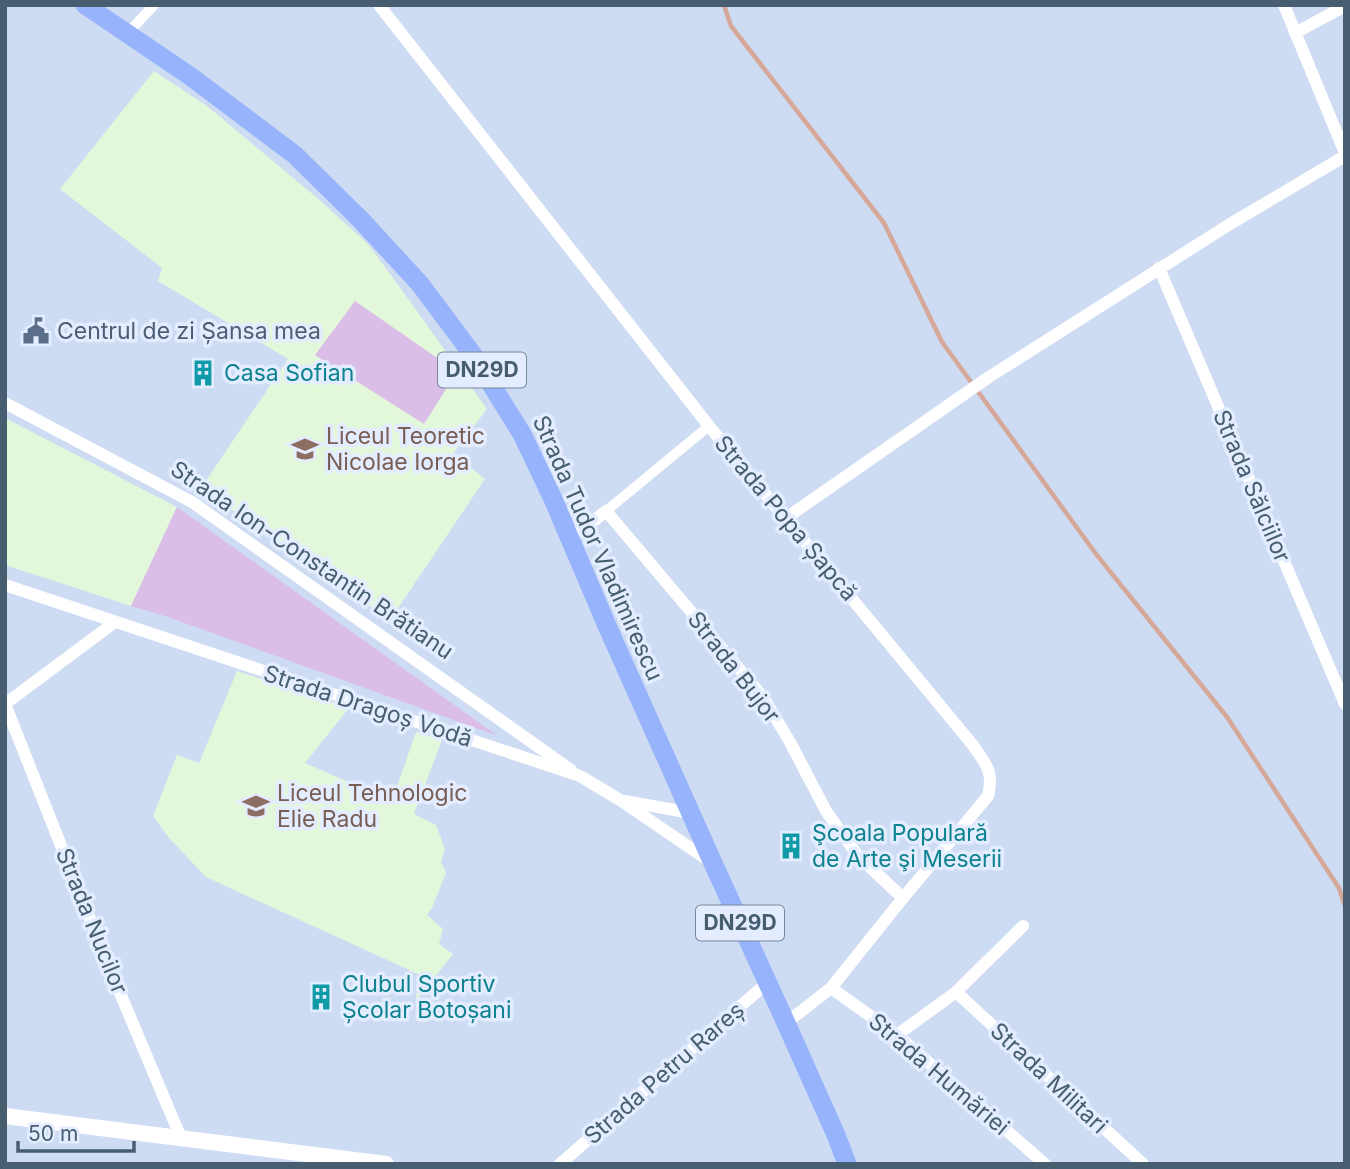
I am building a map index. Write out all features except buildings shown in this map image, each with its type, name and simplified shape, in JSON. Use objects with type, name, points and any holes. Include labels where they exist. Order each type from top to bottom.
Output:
[{"type":"main road","name":"Strada Tudor Vladimirescu","points":[[85,5],[200,83],[295,155],[362,221],[420,284],[473,355],[522,434],[713,863]]},
{"type":"main road","name":"DN29D","points":[[713,863],[847,1164]]},
{"type":"street","points":[[128,33],[154,5]]},
{"type":"street","points":[[786,518],[989,377],[1159,268],[1345,154],[1284,5]]},
{"type":"street","name":"Strada Popa Șapcă","points":[[382,6],[709,426],[972,744],[988,767],[992,781],[988,796],[831,988],[786,1023]]},
{"type":"street","points":[[1295,33],[1345,6]]},
{"type":"street","name":"Strada Sălciilor","points":[[1159,268],[1345,704]]},
{"type":"street","name":"Strada Ion-Constantin Brătianu","points":[[5,403],[192,502],[580,776]]},
{"type":"street","points":[[569,536],[590,524],[709,426]]},
{"type":"street","name":"Strada Bujor","points":[[606,511],[763,697],[826,811],[858,856],[903,898]]},
{"type":"street","name":"Strada Dragoș Vodă","points":[[5,585],[580,776],[713,863]]},
{"type":"street","points":[[5,704],[115,622]]},
{"type":"street","name":"Strada Nucilor","points":[[5,704],[107,962],[181,1138]]},
{"type":"street","points":[[620,800],[691,813]]},
{"type":"street","points":[[897,1035],[956,992],[1023,926]]},
{"type":"street","name":"Strada Petru Rareș","points":[[560,1164],[767,983]]},
{"type":"street","name":"Strada Humăriei","points":[[831,988],[897,1035],[1045,1164]]},
{"type":"street","name":"Strada Militari","points":[[956,992],[1143,1164]]},
{"type":"street","points":[[5,1116],[380,1163]]},
{"type":"shaded area","points":[[5,5],[1345,5],[1345,1164],[5,1164]]},
{"type":"shaded area","points":[[154,71],[207,106],[368,244],[487,409],[453,454],[485,479],[390,620],[201,488],[288,359],[158,281],[162,268],[60,189]]},
{"type":"shaded area","points":[[355,301],[443,362],[453,378],[424,424],[315,355]]},
{"type":"shaded area","points":[[5,418],[177,507],[131,606],[5,565]]},
{"type":"shaded area","points":[[177,507],[498,736],[131,606]]},
{"type":"shaded area","points":[[237,671],[349,708],[305,763],[392,801],[416,732],[442,740],[414,814],[436,825],[445,849],[441,862],[446,873],[427,915],[443,929],[439,944],[453,954],[416,1001],[418,974],[206,877],[169,838],[153,816],[177,755],[199,763]]},
{"type":"waterway","points":[[724,5],[731,26],[884,223],[942,342],[1096,554],[1227,717],[1339,888],[1345,906]]},
{"type":"place","name":"Centrul de zi Șansa mea","points":[[36,331]]},
{"type":"place","name":"Casa Sofian","points":[[203,373]]},
{"type":"place","name":"Liceul Teoretic Nicolae Iorga","points":[[305,449]]},
{"type":"place","name":"Liceul Tehnologic Elie Radu","points":[[256,806]]},
{"type":"place","name":"Şcoala Populară de Arte şi Meserii","points":[[791,846]]},
{"type":"place","name":"Clubul Sportiv Școlar Botoșani","points":[[321,997]]}]
